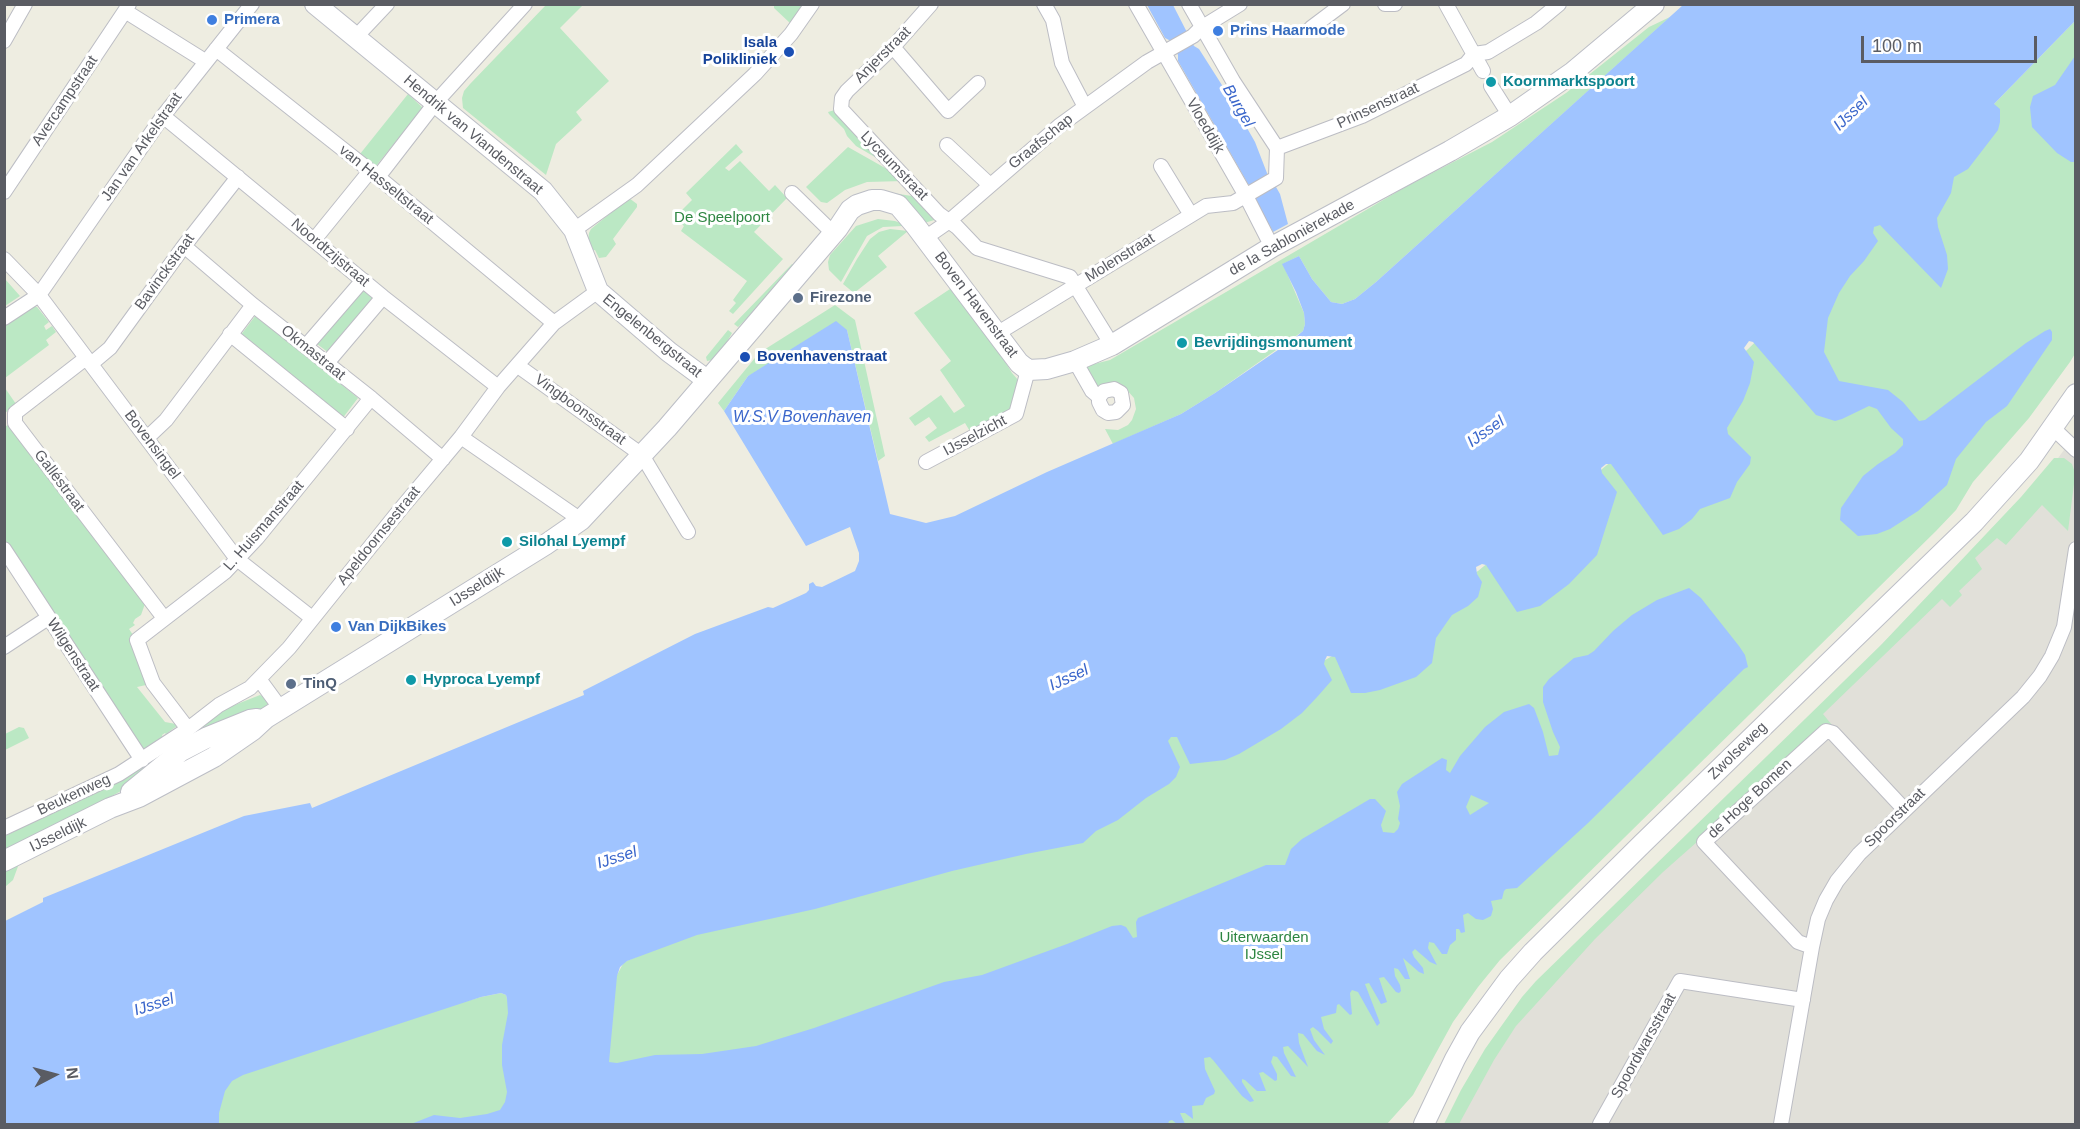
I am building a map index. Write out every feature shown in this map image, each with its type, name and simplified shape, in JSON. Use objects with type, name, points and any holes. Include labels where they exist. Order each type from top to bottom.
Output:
[{"type":"street","points":[[4,41],[25,4]]},
{"type":"street","name":"Jan van Arkelstraat","points":[[39,295],[163,116],[252,4]]},
{"type":"street","name":"Hendrik van Viandenstraat","points":[[315,4],[354,39],[436,102],[543,190],[574,230],[598,291]]},
{"type":"street","points":[[354,39],[387,4]]},
{"type":"street","points":[[314,240],[525,4]]},
{"type":"street","points":[[574,230],[637,184],[755,74],[791,34],[812,4]]},
{"type":"street","name":"Anjerstraat","points":[[841,109],[842,98],[847,91],[893,47],[931,4]]},
{"type":"street","points":[[1044,4],[1053,20],[1062,63],[1085,107]]},
{"type":"street","name":"Vloeddijk","points":[[1136,4],[1167,50],[1249,194],[1272,247]]},
{"type":"street","points":[[1189,4],[1197,32],[1277,148]]},
{"type":"street","name":"Graafschap","points":[[925,238],[948,222],[1059,126],[1167,50],[1240,4]]},
{"type":"street","points":[[1311,28],[1343,4]]},
{"type":"street","points":[[1385,4],[1395,4]]},
{"type":"street","points":[[1446,4],[1484,71]]},
{"type":"street","name":"Prinsenstraat","points":[[1277,148],[1362,116],[1466,64],[1474,54],[1488,52],[1536,23],[1559,4]]},
{"type":"street","name":"de la Sablonièrekade","points":[[1028,370],[1047,369],[1075,362],[1112,345],[1272,247],[1510,117],[1565,78],[1654,4]]},
{"type":"street","points":[[127,8],[206,61]]},
{"type":"street","name":"Avercampstraat","points":[[4,192],[127,8]]},
{"type":"street","points":[[893,47],[948,111],[978,83]]},
{"type":"street","name":"van Hasseltstraat","points":[[216,49],[374,174],[555,323]]},
{"type":"street","points":[[1491,86],[1510,117]]},
{"type":"street","name":"Lyceumstraat","points":[[841,109],[948,222],[957,227],[977,248],[1070,277],[1076,285]]},
{"type":"street","name":"Noordtzijstraat","points":[[163,116],[383,297],[498,387]]},
{"type":"street","points":[[947,145],[990,185]]},
{"type":"street","name":"Molenstraat","points":[[998,333],[1206,206],[1233,203],[1275,179],[1277,148]]},
{"type":"street","points":[[1161,166],[1191,215]]},
{"type":"street","name":"Bavinckstraat","points":[[88,361],[110,348],[184,246],[238,177]]},
{"type":"street","points":[[792,193],[836,230]]},
{"type":"street","name":"IJsseldijk","points":[[4,861],[110,808],[139,797],[214,757],[254,730],[274,713],[545,545],[581,520],[642,455],[836,230],[861,216],[874,212],[892,212],[909,218],[925,238]]},
{"type":"street","name":"Boven Havenstraat","points":[[925,238],[1019,363],[1028,370]]},
{"type":"street","name":"Okmastraat","points":[[184,246],[443,459]]},
{"type":"street","name":"Bovensingel","points":[[4,260],[39,295],[237,559],[312,618]]},
{"type":"street","points":[[306,346],[363,280]]},
{"type":"street","points":[[1076,285],[1112,345]]},
{"type":"street","name":"Apeldoornsestraat","points":[[142,760],[219,705],[250,688],[259,679],[289,648],[461,437],[498,387],[555,323],[598,291]]},
{"type":"street","name":"Engelenbergstraat","points":[[598,291],[669,352],[707,380]]},
{"type":"street","points":[[4,318],[39,295]]},
{"type":"street","points":[[327,363],[383,297]]},
{"type":"street","points":[[147,438],[166,420],[253,305]]},
{"type":"street","points":[[230,334],[347,429]]},
{"type":"street","name":"Galléstraat","points":[[88,361],[15,413],[15,423],[164,618]]},
{"type":"street","points":[[1075,362],[1092,391],[1099,398]]},
{"type":"street","name":"Vingboonsstraat","points":[[518,366],[642,455]]},
{"type":"street","name":"IJsselzicht","points":[[926,462],[1016,414],[1028,370]]},
{"type":"street","name":"Zwolseweg","points":[[1424,1125],[1450,1068],[1470,1032],[1515,972],[1643,843],[1974,522],[2029,461],[2076,394]]},
{"type":"street","name":"L. Huismanstraat","points":[[188,729],[153,683],[137,640],[225,572],[257,538],[371,398]]},
{"type":"street","points":[[2053,428],[2076,450]]},
{"type":"street","points":[[461,437],[581,520]]},
{"type":"street","points":[[642,455],[688,532]]},
{"type":"street","name":"Wilgenstraat","points":[[4,549],[142,760]]},
{"type":"street","name":"Spoorstraat","points":[[1781,1125],[1818,919],[1837,881],[1858,854],[2023,697],[2040,676],[2052,656],[2064,627],[2076,549]]},
{"type":"street","points":[[4,647],[48,618]]},
{"type":"street","points":[[259,679],[274,713]]},
{"type":"street","name":"de Hoge Bomen","points":[[1812,947],[1798,942],[1704,842],[1826,730],[1833,733],[1904,809]]},
{"type":"street","name":"Beukenweg","points":[[4,828],[119,774],[142,760]]},
{"type":"street","name":"Spoordwarsstraat","points":[[1600,1125],[1680,981],[1803,1000]]},
{"type":"shaded area","points":[[2075,435],[2075,1124],[1449,1124],[1548,978],[1737,795],[2050,469]]},
{"type":"green space","points":[[546,5],[583,5],[560,28],[609,81],[576,112],[582,120],[556,144],[546,175],[463,108],[462,98],[470,84]]},
{"type":"green space","points":[[774,5],[806,5],[791,24],[774,8]]},
{"type":"green space","points":[[1670,17],[1355,299],[1342,304],[1331,302],[1312,279],[1299,256],[1283,264],[1304,313],[1303,331],[1181,414],[1113,444],[1105,429],[1118,430],[1128,425],[1136,409],[1134,398],[1121,386],[1098,391],[1082,367],[1110,360],[1407,186],[1492,142],[1566,93],[1649,27]]},
{"type":"green space","name":"Uiterwaarden IJssel","points":[[2075,21],[2076,352],[2070,362],[2029,418],[1973,482],[1956,510],[1936,531],[1500,960],[1453,1022],[1413,1095],[1387,1124],[101,1124],[233,1066],[481,997],[501,993],[506,995],[507,999],[617,975],[624,962],[1168,738],[1327,659],[1478,571],[1747,350],[1871,230]]},
{"type":"green space","points":[[408,94],[423,108],[376,166],[360,154]]},
{"type":"green space","points":[[838,109],[885,163],[856,146],[847,136],[844,129],[828,112]]},
{"type":"green space","name":"De Speelpoort","points":[[736,144],[743,152],[725,168],[729,171],[740,161],[769,191],[775,185],[787,198],[754,232],[783,259],[733,314],[729,311],[736,303],[733,300],[747,281],[681,231],[684,226],[674,218],[692,200],[686,193]]},
{"type":"green space","points":[[848,147],[894,173],[903,181],[867,182],[845,190],[827,203],[821,202],[806,187]]},
{"type":"green space","points":[[880,191],[918,197],[938,219],[924,223],[906,204],[840,208],[844,203]]},
{"type":"green space","points":[[629,198],[637,204],[637,207],[613,239],[616,244],[606,257],[599,258],[595,250],[591,251],[588,241],[591,229]]},
{"type":"green space","points":[[878,219],[895,221],[903,226],[883,227],[867,236],[841,282],[829,270],[830,255],[856,226]]},
{"type":"green space","points":[[890,229],[908,231],[878,256],[887,267],[854,293],[843,284],[857,259],[870,239],[879,232]]},
{"type":"green space","points":[[792,264],[794,265],[766,300],[738,327],[734,324]]},
{"type":"green space","points":[[5,279],[20,296],[5,306]]},
{"type":"green space","points":[[953,287],[1019,381],[1012,411],[971,433],[965,423],[929,442],[925,437],[937,428],[929,417],[915,426],[909,418],[941,395],[954,413],[965,406],[940,370],[951,361],[914,313]]},
{"type":"green space","points":[[364,289],[375,298],[329,353],[317,344]]},
{"type":"green space","points":[[835,305],[855,320],[885,456],[878,461],[847,330],[748,376],[724,411],[718,403],[759,353]]},
{"type":"green space","points":[[33,307],[37,307],[49,322],[44,326],[46,330],[52,326],[56,332],[46,340],[49,345],[5,378],[5,324]]},
{"type":"green space","points":[[256,315],[358,398],[342,419],[240,336]]},
{"type":"green space","points":[[728,330],[732,333],[720,354],[707,361],[706,357]]},
{"type":"green space","points":[[5,388],[16,404],[5,413]]},
{"type":"green space","points":[[10,423],[146,601],[141,615],[133,623],[135,625],[129,629],[133,635],[130,639],[146,685],[137,687],[165,722],[177,726],[162,735],[163,738],[148,748],[144,749],[137,744],[5,541],[5,427]]},
{"type":"green space","points":[[2054,458],[2064,458],[2072,464],[2074,470],[2068,531],[2042,505],[2006,545],[1997,538],[1975,558],[1982,569],[1959,591],[1962,595],[1950,607],[1942,599],[1823,714],[1832,725],[1818,728],[1663,872],[1595,939],[1516,1026],[1494,1060],[1459,1124],[1444,1124],[1485,1049],[1536,981],[1882,644],[2021,497]]},
{"type":"green space","points":[[260,695],[267,699],[265,709],[187,741],[222,710]]},
{"type":"green space","points":[[19,727],[24,728],[29,738],[5,750],[5,734]]},
{"type":"green space","points":[[154,760],[157,765],[121,791],[5,855],[5,836],[125,777]]},
{"type":"green space","points":[[20,861],[13,880],[5,887],[5,869]]},
{"type":"water","points":[[1147,5],[1173,5],[1194,46],[1199,49],[1227,93],[1255,142],[1272,186],[1276,187],[1280,194],[1288,224],[1273,232],[1255,199],[1257,195],[1252,186],[1248,184],[1178,61],[1178,55],[1169,40],[1165,38]]},
{"type":"water","points":[[1683,5],[2075,5],[2075,21],[1994,104],[2000,109],[1998,130],[1968,169],[1954,177],[1951,193],[1937,218],[1947,255],[1948,269],[1941,288],[1880,225],[1874,227],[1873,233],[1878,241],[1850,276],[1839,293],[1828,318],[1824,352],[1839,381],[1888,390],[1903,402],[1919,421],[1925,420],[2026,343],[2045,331],[2050,329],[2052,332],[2052,340],[2007,406],[1986,422],[1956,459],[1947,485],[1918,511],[1890,529],[1877,534],[1858,536],[1840,520],[1841,508],[1863,476],[1895,453],[1903,445],[1903,439],[1891,428],[1877,409],[1869,406],[1835,421],[1816,415],[1753,342],[1749,341],[1744,348],[1754,362],[1750,383],[1743,401],[1727,428],[1728,434],[1751,457],[1750,464],[1737,482],[1730,498],[1700,509],[1679,529],[1663,535],[1611,464],[1606,464],[1601,468],[1602,473],[1617,492],[1597,555],[1569,584],[1540,606],[1517,612],[1486,565],[1476,567],[1482,582],[1478,597],[1452,615],[1436,638],[1432,663],[1416,677],[1380,690],[1351,693],[1335,657],[1327,656],[1324,664],[1332,680],[1318,696],[1302,713],[1281,729],[1239,754],[1225,760],[1190,764],[1177,737],[1171,737],[1168,741],[1180,767],[1176,777],[1118,820],[1096,831],[1083,843],[952,871],[815,909],[697,935],[627,961],[620,967],[617,976],[609,1062],[617,1063],[655,1055],[702,1054],[756,1046],[944,982],[982,975],[1112,926],[1126,927],[1133,938],[1137,937],[1138,918],[1266,865],[1285,865],[1291,849],[1302,839],[1370,799],[1375,799],[1386,811],[1381,825],[1383,832],[1394,833],[1400,823],[1397,792],[1402,784],[1442,758],[1447,760],[1446,770],[1450,773],[1460,756],[1485,727],[1504,712],[1529,704],[1534,708],[1549,756],[1558,755],[1560,747],[1543,702],[1543,687],[1549,679],[1574,658],[1594,651],[1632,615],[1657,600],[1689,588],[1701,598],[1739,646],[1745,655],[1748,667],[1588,823],[1517,888],[1506,889],[1502,899],[1491,901],[1493,909],[1491,916],[1483,920],[1476,919],[1468,913],[1463,915],[1465,932],[1461,933],[1459,929],[1456,929],[1456,940],[1450,945],[1447,954],[1442,954],[1434,943],[1429,942],[1428,948],[1437,965],[1415,949],[1412,952],[1423,968],[1424,974],[1403,958],[1410,979],[1405,979],[1398,969],[1394,968],[1400,985],[1399,993],[1384,977],[1379,978],[1387,1002],[1381,1004],[1369,983],[1365,984],[1380,1023],[1377,1026],[1358,992],[1352,990],[1350,993],[1352,1014],[1350,1015],[1339,1004],[1336,1013],[1321,1017],[1324,1029],[1333,1041],[1331,1044],[1313,1027],[1310,1029],[1314,1040],[1325,1055],[1317,1051],[1303,1034],[1298,1033],[1299,1043],[1308,1067],[1288,1046],[1283,1047],[1296,1077],[1291,1076],[1277,1057],[1273,1056],[1271,1062],[1277,1074],[1277,1080],[1275,1081],[1263,1072],[1259,1073],[1266,1091],[1257,1091],[1242,1079],[1254,1101],[1250,1102],[1242,1096],[1210,1057],[1204,1058],[1205,1069],[1215,1091],[1214,1094],[1206,1098],[1203,1105],[1192,1106],[1193,1119],[1185,1113],[1180,1113],[1185,1124],[1177,1124],[1172,1120],[1168,1124],[411,1124],[434,1115],[460,1118],[500,1110],[507,1092],[502,1065],[502,1045],[508,1013],[506,995],[501,993],[481,997],[243,1075],[232,1081],[225,1091],[219,1113],[219,1124],[5,1124],[5,921],[43,902],[43,898],[244,816],[310,803],[312,808],[584,695],[583,691],[695,634],[768,607],[773,608],[806,593],[809,590],[809,584],[813,582],[816,586],[822,587],[855,571],[859,553],[850,527],[806,546],[724,411],[748,376],[836,321],[847,330],[890,514],[926,523],[955,516],[1047,472],[1181,414],[1291,341],[1303,331],[1304,313],[1282,264],[1299,256],[1312,279],[1331,302],[1342,304],[1355,299]],"holes":[[[1471,795],[1489,803],[1470,815],[1466,807]]]},
{"type":"water","points":[[2075,56],[2075,162],[2071,162],[2057,153],[2032,127],[2030,107],[2033,96],[2055,85]]},
{"type":"place","name":"Primera","points":[[212,20]]},
{"type":"place","name":"Prins Haarmode","points":[[1218,31]]},
{"type":"place","name":"Isala Polikliniek","points":[[789,52]]},
{"type":"place","name":"Koornmarktspoort","points":[[1491,82]]},
{"type":"place","name":"Firezone","points":[[798,298]]},
{"type":"place","name":"Bevrijdingsmonument","points":[[1182,343]]},
{"type":"place","name":"Bovenhavenstraat","points":[[745,357]]},
{"type":"place","name":"Silohal Lyempf","points":[[507,542]]},
{"type":"place","name":"Van DijkBikes","points":[[336,627]]},
{"type":"place","name":"Hyproca Lyempf","points":[[411,680]]},
{"type":"place","name":"TinQ","points":[[291,684]]},
{"type":"water label","name":"Burgel","points":[[1238,106]]},
{"type":"water label","name":"IJssel","points":[[1851,114]]},
{"type":"water label","name":"W.S.V Bovenhaven","points":[[802,418]]},
{"type":"water label","name":"IJssel","points":[[1486,432]]},
{"type":"water label","name":"IJssel","points":[[1069,678]]},
{"type":"water label","name":"IJssel","points":[[617,858]]},
{"type":"water label","name":"IJssel","points":[[154,1005]]}]
